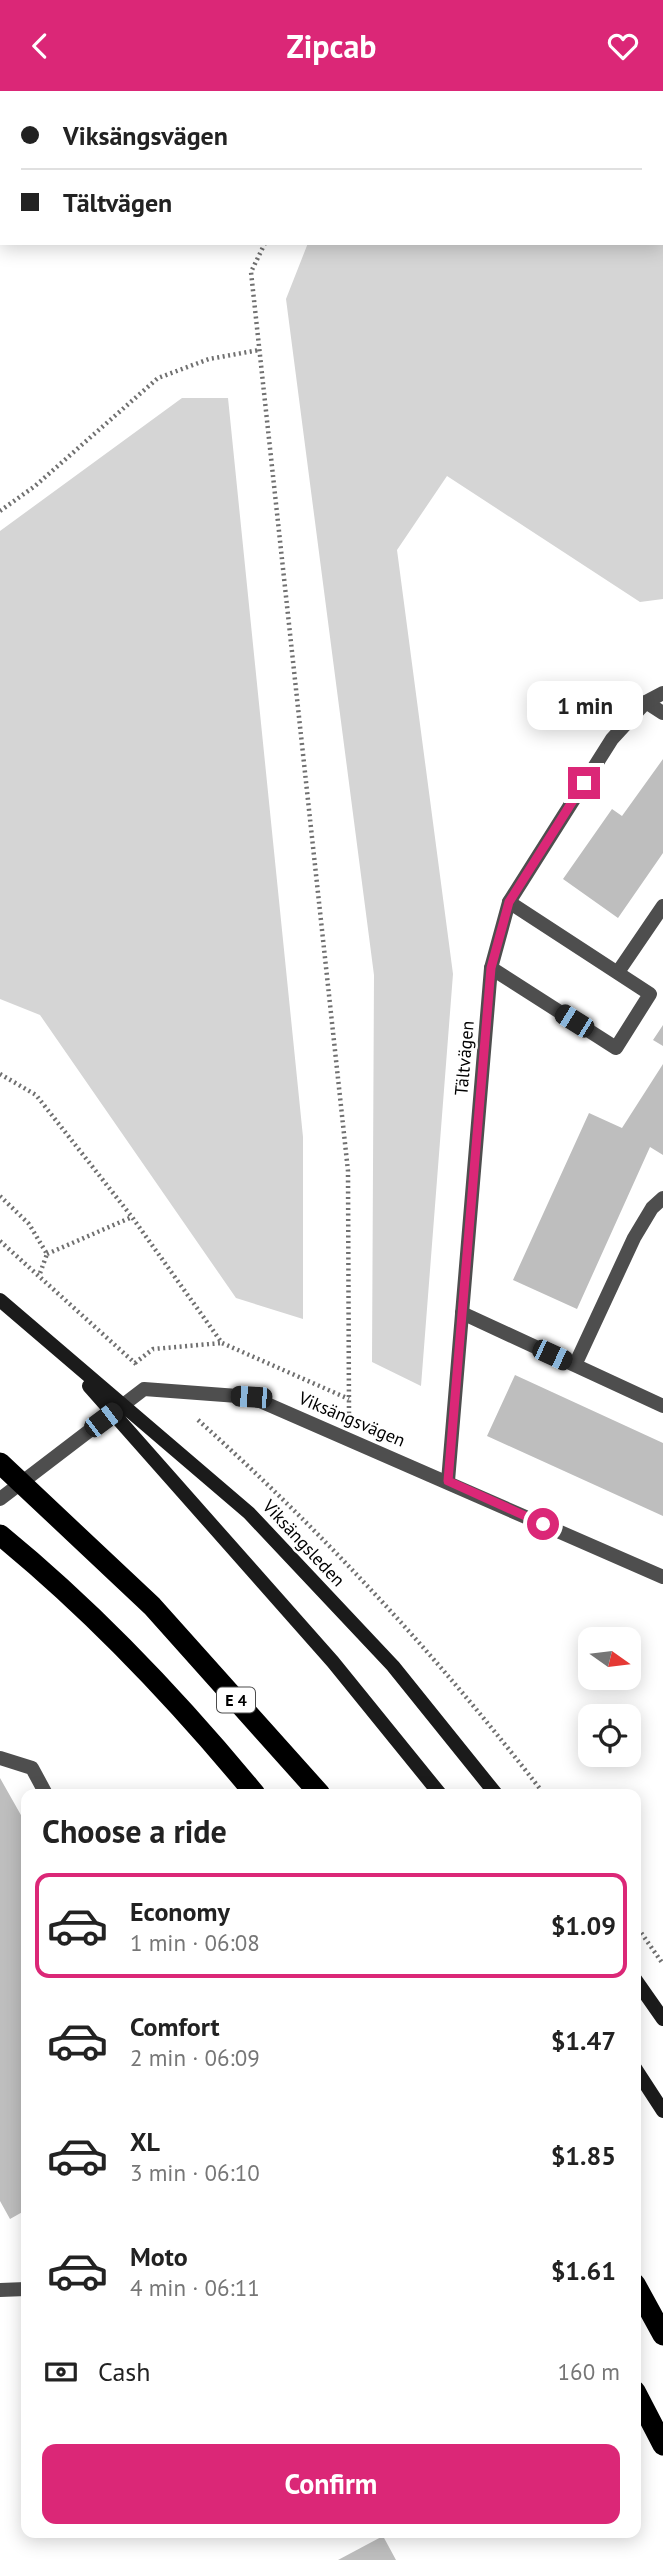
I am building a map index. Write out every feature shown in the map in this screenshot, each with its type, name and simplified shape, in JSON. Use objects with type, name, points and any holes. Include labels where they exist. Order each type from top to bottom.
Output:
[{"type":"highway","name":"E 4","points":[[0,1463],[152,1606],[316,1789]]},
{"type":"highway","name":"E 4","points":[[0,1535],[123,1648],[209,1738],[252,1789]]},
{"type":"highway","points":[[641,2295],[663,2335]]},
{"type":"highway","points":[[641,2403],[663,2445]]},
{"type":"main road","name":"Viksängsleden","points":[[0,1300],[249,1513],[393,1665],[492,1789]]},
{"type":"main road","name":"Viksängsleden","points":[[56,1348],[333,1662],[436,1789]]},
{"type":"main road","points":[[641,1988],[663,2019]]},
{"type":"main road","points":[[641,2077],[663,2111]]},
{"type":"street","name":"Tältvägen","points":[[448,1481],[491,968],[509,902],[612,739],[646,702],[663,693]]},
{"type":"street","points":[[646,702],[663,713]]},
{"type":"street","points":[[491,968],[616,1048],[650,994],[509,902]]},
{"type":"street","points":[[618,972],[663,906]]},
{"type":"street","points":[[575,1366],[634,1238],[652,1208],[663,1198]]},
{"type":"street","points":[[462,1313],[663,1406]]},
{"type":"street","name":"Viksängsvägen","points":[[0,1499],[144,1389],[251,1397],[663,1577]]},
{"type":"street","points":[[0,1758],[32,1768],[43,1789]]},
{"type":"street","points":[[0,2290],[21,2289]]},
{"type":"path","points":[[264,245],[251,272],[348,1171],[350,1439]]},
{"type":"path","points":[[0,511],[35,486],[158,378],[209,359],[259,350]]},
{"type":"path","points":[[0,1074],[36,1095],[132,1217],[222,1343],[349,1399]]},
{"type":"path","points":[[0,1195],[29,1224],[47,1254]]},
{"type":"path","points":[[39,1276],[47,1254],[132,1217]]},
{"type":"path","points":[[0,1241],[65,1300]]},
{"type":"path","points":[[267,1482],[367,1583],[488,1721],[540,1789]]},
{"type":"path","points":[[641,1933],[663,1964]]},
{"type":"shaded area","points":[[307,245],[663,245],[663,599],[640,602],[447,476],[397,550],[453,974],[421,1386],[372,1362],[374,975],[286,299]]},
{"type":"shaded area","points":[[182,398],[228,398],[303,1137],[303,1319],[236,1298],[40,1015],[0,999],[0,531]]},
{"type":"building","points":[[663,759],[663,853],[618,918],[563,879],[612,809],[622,816]]},
{"type":"building","points":[[663,1025],[663,1046],[653,1040]]},
{"type":"building","points":[[663,1064],[663,1155],[650,1147],[577,1309],[513,1280],[589,1113],[622,1128]]},
{"type":"building","points":[[515,1375],[663,1443],[663,1516],[487,1436]]},
{"type":"building","points":[[0,1778],[21,1815],[21,2213],[10,2219],[0,2201]]},
{"type":"building","points":[[384,2538],[396,2560],[338,2560]]},
{"type":"route","points":[[543,1524],[448,1481],[491,968],[509,902],[584,783]]}]
